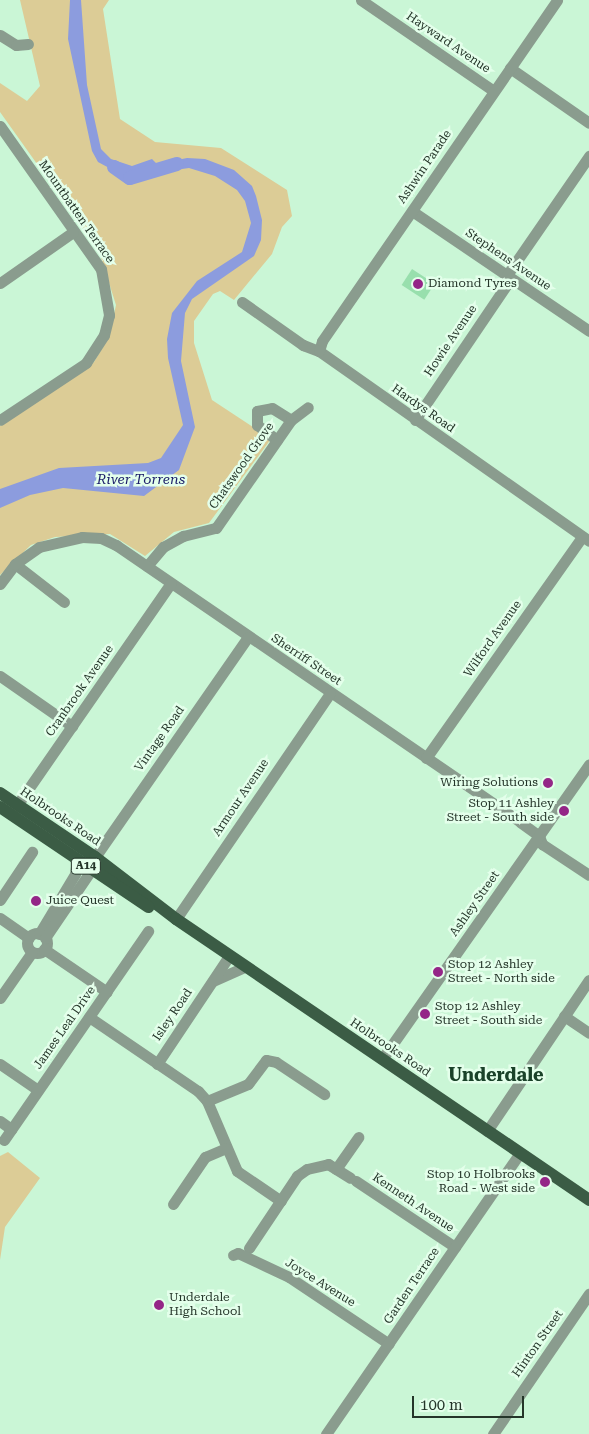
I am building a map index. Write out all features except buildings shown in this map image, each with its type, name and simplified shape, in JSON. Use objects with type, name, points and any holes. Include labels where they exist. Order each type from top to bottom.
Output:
[{"type":"main road","name":"Holbrooks Road","points":[[0,793],[14,809],[78,860],[95,862]]},
{"type":"main road","name":"Holbrooks Road","points":[[0,807],[14,809],[95,862],[244,967],[589,1200]]},
{"type":"street","name":"Hayward Avenue","points":[[361,0],[494,91]]},
{"type":"street","name":"Ashwin Parade","points":[[319,351],[322,342],[558,0]]},
{"type":"street","points":[[0,34],[16,45],[28,44]]},
{"type":"street","name":"Hayward Avenue","points":[[510,68],[589,123]]},
{"type":"street","name":"Mountbatten Terrace","points":[[0,126],[73,232],[101,269],[106,282],[109,315],[104,335],[86,363],[0,420]]},
{"type":"street","name":"Howie Avenue","points":[[414,420],[589,156]]},
{"type":"street","name":"Stephens Avenue","points":[[412,211],[589,331]]},
{"type":"street","points":[[0,283],[73,232]]},
{"type":"street","name":"Hardys Road","points":[[242,302],[304,345],[319,351],[414,420],[586,539]]},
{"type":"street","name":"Chatswood Grove","points":[[147,566],[163,547],[183,536],[216,528],[291,420],[308,407]]},
{"type":"street","points":[[277,440],[257,426],[257,411],[272,408],[291,420]]},
{"type":"street","name":"Sherriff Street","points":[[0,584],[15,564],[39,547],[82,537],[101,538],[116,545],[539,836],[542,844],[589,875]]},
{"type":"street","name":"Wilford Avenue","points":[[426,758],[586,539]]},
{"type":"street","points":[[15,564],[64,602]]},
{"type":"street","name":"Cranbrook Avenue","points":[[14,809],[171,583]]},
{"type":"street","name":"Vintage Road","points":[[39,940],[95,862],[248,637]]},
{"type":"street","points":[[0,676],[72,726]]},
{"type":"street","name":"Armour Avenue","points":[[176,920],[330,693]]},
{"type":"street","name":"Ashley Street","points":[[382,1059],[589,764]]},
{"type":"street","points":[[0,900],[32,852]]},
{"type":"street","points":[[0,998],[39,940],[75,874],[78,860]]},
{"type":"street","points":[[0,918],[39,940],[107,992]]},
{"type":"street","name":"James Leal Drive","points":[[4,1140],[148,931]]},
{"type":"street","name":"Isley Road","points":[[157,1064],[211,982],[224,953]]},
{"type":"street","points":[[211,982],[244,967]]},
{"type":"street","points":[[487,1130],[589,980]]},
{"type":"street","points":[[564,1016],[589,1033]]},
{"type":"street","points":[[89,1018],[207,1101],[237,1171],[281,1201]]},
{"type":"street","points":[[207,1101],[248,1084],[266,1060],[276,1062],[324,1094]]},
{"type":"street","points":[[2,1069],[38,1090]]},
{"type":"street","points":[[0,1121],[11,1129]]},
{"type":"street","points":[[249,1248],[281,1201],[307,1169],[318,1163],[336,1169],[358,1137]]},
{"type":"street","points":[[173,1204],[205,1157],[226,1148]]},
{"type":"street","name":"Garden Terrace","points":[[326,1434],[520,1153]]},
{"type":"street","name":"Kenneth Avenue","points":[[336,1169],[455,1248]]},
{"type":"street","name":"Joyce Avenue","points":[[233,1255],[238,1253],[289,1277],[389,1344]]},
{"type":"street","name":"Hinton Street","points":[[492,1434],[589,1294]]},
{"type":"shaded area","points":[[20,0],[109,0],[103,9],[120,119],[155,142],[221,148],[287,190],[292,216],[282,227],[272,254],[234,300],[220,291],[213,294],[194,321],[194,343],[212,400],[271,439],[209,523],[174,532],[145,556],[110,534],[55,537],[31,545],[0,575],[0,426],[94,362],[109,337],[116,305],[99,251],[0,112],[0,83],[27,101],[40,86]]},
{"type":"shaded area","points":[[8,1152],[40,1178],[5,1227],[0,1260],[0,1156]]},
{"type":"water","name":"River Torrens","points":[[70,0],[81,0],[87,85],[101,149],[111,159],[132,166],[152,159],[157,164],[187,158],[205,159],[234,170],[252,186],[256,196],[262,220],[261,240],[254,256],[192,299],[185,313],[181,361],[195,427],[179,470],[144,496],[63,488],[30,495],[0,508],[0,489],[59,468],[148,463],[161,458],[183,425],[168,358],[167,339],[172,313],[197,281],[242,252],[251,223],[245,201],[237,190],[215,176],[189,168],[126,177],[98,162],[92,151],[68,39]]},
{"type":"waterway","name":"River Torrens","points":[[114,167],[130,178],[177,164]]},
{"type":"place","name":"Diamond Tyres","points":[[418,284]]},
{"type":"place","name":"Wiring Solutions","points":[[548,783]]},
{"type":"place","name":"Stop 11 Ashley Street - South side","points":[[564,811]]},
{"type":"place","name":"Juice Quest","points":[[36,901]]},
{"type":"place","name":"Stop 12 Ashley Street - North side","points":[[438,972]]},
{"type":"place","name":"Stop 12 Ashley Street - South side","points":[[425,1014]]},
{"type":"place","name":"Stop 10 Holbrooks Road - West side","points":[[545,1182]]},
{"type":"place","name":"Underdale High School","points":[[159,1305]]},
{"type":"district","name":"Underdale","points":[[496,1075]]}]
